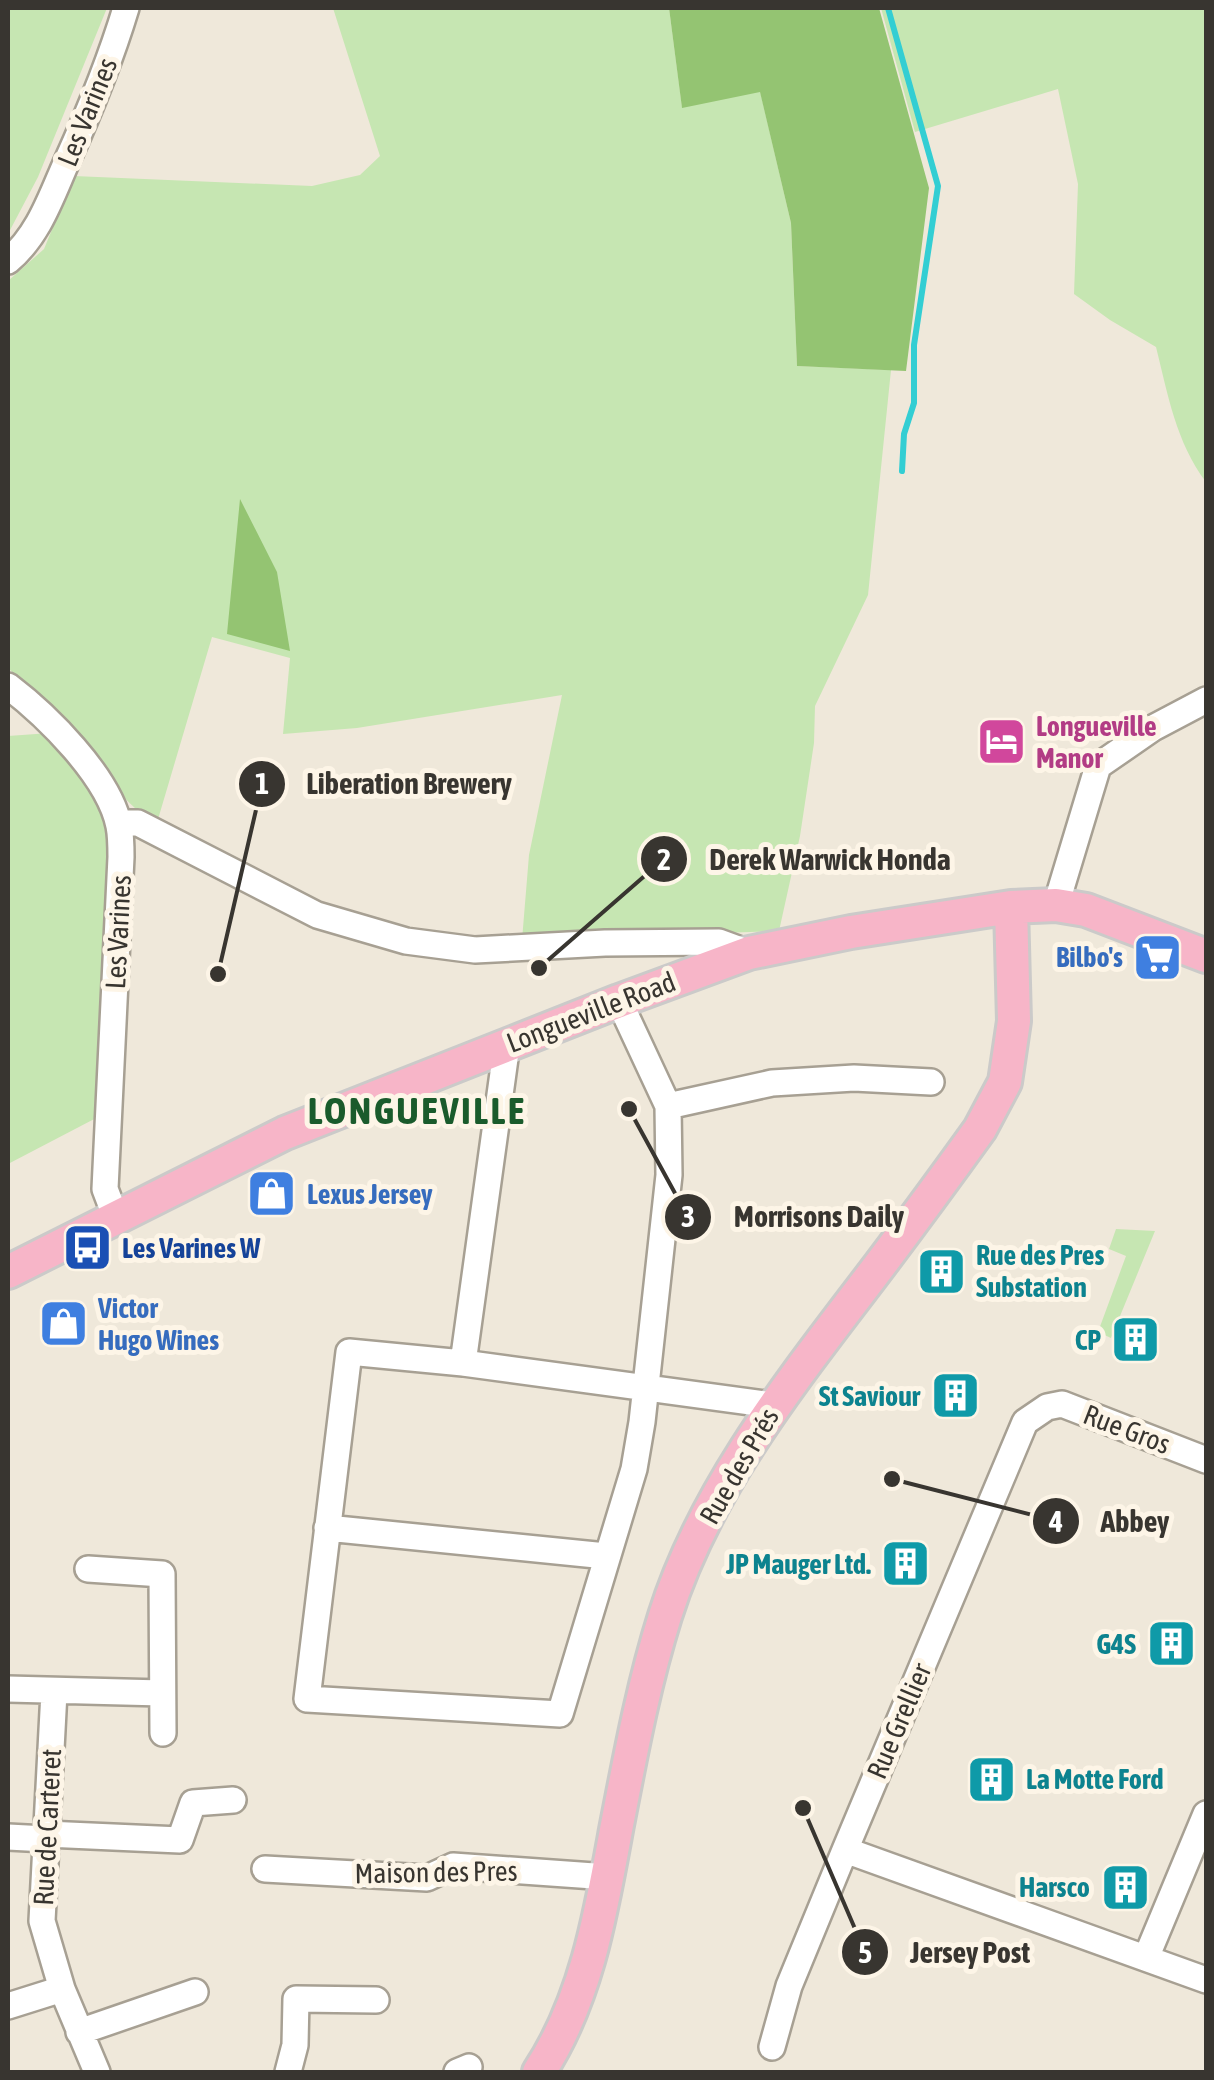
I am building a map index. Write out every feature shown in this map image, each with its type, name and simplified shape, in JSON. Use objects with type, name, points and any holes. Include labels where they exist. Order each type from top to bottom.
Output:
[{"type":"main road","name":"Longueville Road","points":[[8,1272],[285,1133],[750,953],[851,932],[1011,907],[1056,905],[1086,910],[1206,956]]},
{"type":"main road","name":"Rue des Prés","points":[[538,2072],[560,2040],[571,2013],[608,1876],[634,1736],[666,1614],[708,1514],[773,1405],[980,1129],[1005,1082],[1014,1021],[1011,907]]},
{"type":"street","name":"Les Varines","points":[[8,261],[22,249],[40,222],[107,72],[126,8]]},
{"type":"street","name":"Les Varines","points":[[8,686],[54,726],[101,784],[119,824],[121,857],[105,1189],[116,1218]]},
{"type":"street","points":[[1056,905],[1098,766],[1153,728],[1206,700]]},
{"type":"street","points":[[119,824],[138,824],[317,915],[406,941],[475,950],[605,942],[719,942],[750,953]]},
{"type":"street","points":[[619,1001],[668,1106],[669,1175],[646,1386],[634,1469],[560,1714],[307,1699],[349,1352],[463,1362],[646,1386],[773,1405]]},
{"type":"street","points":[[463,1362],[508,1044]]},
{"type":"street","points":[[668,1106],[772,1083],[854,1078],[931,1082]]},
{"type":"street","name":"Rue Gros","points":[[1047,1407],[1062,1404],[1206,1460]]},
{"type":"street","name":"Rue Grellier","points":[[772,2047],[789,1986],[844,1850],[1026,1422],[1047,1407]]},
{"type":"street","points":[[327,1528],[606,1556]]},
{"type":"street","points":[[88,1569],[162,1574],[164,1733]]},
{"type":"street","points":[[8,1689],[162,1693]]},
{"type":"street","name":"Rue de Carteret","points":[[54,1692],[42,1921],[62,1989],[97,2072]]},
{"type":"street","points":[[8,1837],[180,1840],[193,1803],[233,1800]]},
{"type":"street","points":[[1146,1958],[1206,1814]]},
{"type":"street","points":[[844,1850],[1206,1980]]},
{"type":"street","name":"Maison des Pres","points":[[265,1869],[427,1878],[453,1866],[608,1876]]},
{"type":"street","points":[[8,2006],[62,1989]]},
{"type":"street","points":[[79,2032],[195,1992]]},
{"type":"street","points":[[288,2072],[295,2045],[296,1998],[376,2000]]},
{"type":"green space","points":[[8,8],[107,8],[38,177],[8,234]]},
{"type":"green space","points":[[333,8],[669,8],[682,107],[760,91],[791,223],[797,366],[891,370],[868,595],[815,706],[814,743],[800,836],[779,931],[522,940],[529,855],[562,695],[357,728],[283,734],[290,658],[212,637],[156,826],[116,789],[8,668],[8,281],[44,249],[74,176],[312,186],[360,175],[380,156]]},
{"type":"green space","points":[[669,8],[879,8],[929,188],[906,371],[797,366],[791,223],[760,92],[682,108]]},
{"type":"green space","points":[[881,8],[1206,8],[1206,482],[1180,434],[1156,347],[1074,294],[1078,184],[1058,89],[915,132]]},
{"type":"green space","points":[[240,499],[277,572],[290,651],[227,634]]},
{"type":"green space","points":[[50,733],[96,801],[111,853],[100,1116],[8,1164],[8,736]]},
{"type":"green space","points":[[1116,1229],[1155,1231],[1111,1338],[1098,1332],[1126,1256],[1109,1249]]},
{"type":"waterway","points":[[888,8],[938,186],[914,345],[914,403],[904,434],[902,471]]},
{"type":"place","name":"Longueville Manor","points":[[1001,742]]},
{"type":"place","name":"Bilbo's","points":[[1158,957]]},
{"type":"place","name":"Derek Warwick Honda","points":[[539,968]]},
{"type":"place","name":"Liberation Brewery","points":[[218,974]]},
{"type":"place","name":"Morrisons Daily","points":[[629,1109]]},
{"type":"place","name":"Lexus Jersey","points":[[272,1194]]},
{"type":"place","name":"Les Varines W","points":[[87,1248]]},
{"type":"place","name":"Rue des Pres Substation","points":[[941,1271]]},
{"type":"place","name":"Victor Hugo Wines","points":[[63,1324]]},
{"type":"place","name":"CP","points":[[1136,1340]]},
{"type":"place","name":"St Saviour","points":[[955,1396]]},
{"type":"place","name":"Abbey","points":[[892,1479]]},
{"type":"place","name":"JP Mauger Ltd.","points":[[906,1564]]},
{"type":"place","name":"G4S","points":[[1171,1644]]},
{"type":"place","name":"La Motte Ford","points":[[991,1779]]},
{"type":"place","name":"Jersey Post","points":[[803,1808]]},
{"type":"place","name":"Harsco","points":[[1125,1887]]},
{"type":"district","name":"LONGUEVILLE","points":[[417,1110]]}]
